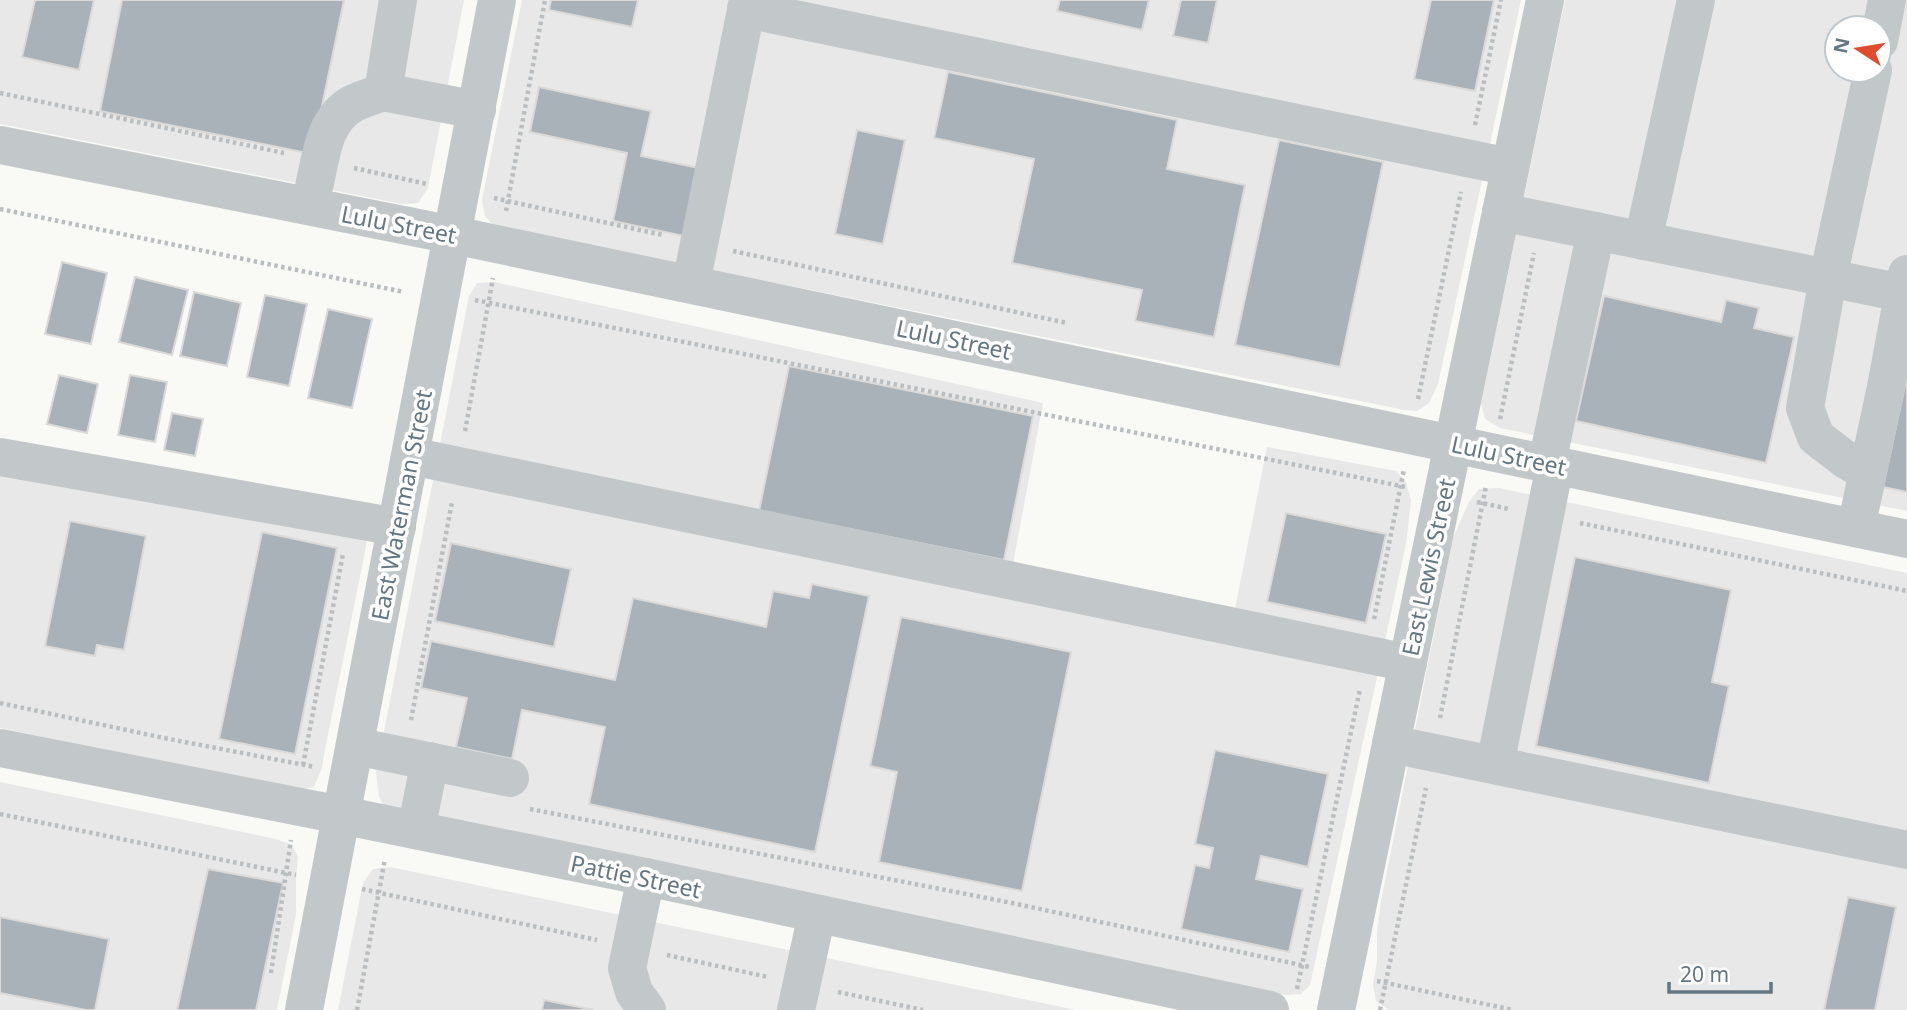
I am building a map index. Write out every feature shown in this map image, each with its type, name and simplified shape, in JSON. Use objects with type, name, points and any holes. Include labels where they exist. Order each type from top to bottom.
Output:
[{"type":"street","points":[[383,92],[398,0]]},
{"type":"street","name":"East Waterman Street","points":[[304,1010],[497,0]]},
{"type":"street","name":"East Lewis Street","points":[[1340,992],[1545,0]]},
{"type":"street","points":[[1643,241],[1696,0]]},
{"type":"street","points":[[691,284],[747,4],[1510,167]]},
{"type":"street","points":[[1867,472],[1816,437],[1805,408],[1828,278],[1870,84]]},
{"type":"street","points":[[317,174],[327,132],[336,116],[352,104],[383,92],[477,110]]},
{"type":"street","name":"Lulu Street","points":[[0,145],[691,284],[1415,416],[1497,434],[1551,464],[1907,538]]},
{"type":"street","points":[[1501,212],[1828,278],[1906,287],[1856,528]]},
{"type":"street","points":[[1495,765],[1545,516],[1551,464],[1596,231]]},
{"type":"street","points":[[411,456],[1408,663]]},
{"type":"street","points":[[0,457],[397,527]]},
{"type":"street","points":[[1391,744],[1907,850]]},
{"type":"street","name":"Pattie Street","points":[[0,748],[297,806],[817,914],[1282,1004]]},
{"type":"street","points":[[352,760],[417,759],[515,793]]},
{"type":"street","points":[[404,828],[417,759]]},
{"type":"street","points":[[646,877],[627,968],[634,992],[647,1010]]},
{"type":"street","points":[[799,997],[817,914]]},
{"type":"path","points":[[417,759],[458,465],[545,0]]},
{"type":"path","points":[[1282,1004],[1302,965],[1501,0]]},
{"type":"path","points":[[0,93],[317,174],[461,191],[1078,325]]},
{"type":"path","points":[[0,209],[398,291],[489,302],[1907,591]]},
{"type":"path","points":[[1380,1010],[1540,220]]},
{"type":"path","points":[[1410,397],[1415,416]]},
{"type":"path","points":[[1415,416],[1497,434]]},
{"type":"path","points":[[269,983],[303,765],[350,519]]},
{"type":"path","points":[[0,703],[303,765],[352,760]]},
{"type":"path","points":[[515,793],[1302,965],[1340,992],[1385,983],[1513,1010]]},
{"type":"path","points":[[0,814],[631,947],[799,997],[923,1010]]},
{"type":"path","points":[[357,1010],[379,893],[404,828]]},
{"type":"shaded area","points":[[0,0],[464,0],[428,188],[418,203],[402,204],[0,124]]},
{"type":"shaded area","points":[[522,0],[1521,0],[1438,384],[1429,403],[1417,411],[494,226],[485,216],[482,200]]},
{"type":"shaded area","points":[[1565,0],[1907,0],[1907,511],[1500,428],[1485,419],[1481,403]]},
{"type":"shaded area","points":[[494,282],[1043,403],[1012,569],[1234,614],[1267,447],[1396,471],[1406,482],[1411,500],[1406,544],[1310,985],[1301,994],[1286,995],[385,808],[379,797],[376,772],[469,296],[477,283]]},
{"type":"shaded area","points":[[0,441],[367,510],[366,547],[322,768],[314,787],[296,790],[0,728]]},
{"type":"shaded area","points":[[1499,488],[1907,573],[1907,1010],[1389,1010],[1376,1001],[1373,984],[1381,901],[1453,538],[1469,502],[1479,489]]},
{"type":"shaded area","points":[[0,782],[276,839],[292,845],[298,857],[296,915],[277,1010],[0,1010]]},
{"type":"shaded area","points":[[390,867],[1076,1010],[338,1010],[363,883],[373,869]]},
{"type":"building","points":[[35,0],[94,0],[79,70],[22,57]]},
{"type":"building","points":[[122,0],[344,0],[312,154],[100,111]]},
{"type":"building","points":[[551,0],[638,0],[632,27],[549,10]]},
{"type":"building","points":[[1060,0],[1149,0],[1142,30],[1057,11]]},
{"type":"building","points":[[1181,0],[1217,0],[1208,43],[1173,36]]},
{"type":"building","points":[[1431,0],[1494,0],[1475,91],[1414,79]]},
{"type":"building","points":[[948,72],[1177,120],[1167,169],[1245,185],[1214,337],[1135,321],[1142,290],[1012,263],[1034,159],[934,138]]},
{"type":"building","points":[[539,87],[651,111],[641,156],[699,168],[684,236],[613,221],[627,153],[530,132]]},
{"type":"building","points":[[857,130],[905,140],[883,244],[835,234]]},
{"type":"building","points":[[1279,140],[1383,162],[1340,367],[1235,345]]},
{"type":"building","points":[[62,262],[107,273],[91,344],[45,334]]},
{"type":"building","points":[[135,277],[188,290],[172,355],[119,342]]},
{"type":"building","points":[[194,292],[241,303],[227,366],[180,356]]},
{"type":"building","points":[[265,295],[307,304],[289,386],[247,377]]},
{"type":"building","points":[[1604,296],[1721,322],[1726,300],[1759,308],[1754,328],[1794,337],[1766,463],[1576,421]]},
{"type":"building","points":[[328,309],[372,319],[352,408],[308,398]]},
{"type":"building","points":[[789,366],[1033,416],[1004,560],[759,511]]},
{"type":"building","points":[[59,375],[98,384],[87,433],[47,424]]},
{"type":"building","points":[[130,375],[167,382],[155,442],[118,435]]},
{"type":"building","points":[[1907,376],[1907,492],[1883,487]]},
{"type":"building","points":[[172,413],[203,419],[195,456],[164,450]]},
{"type":"building","points":[[1286,513],[1386,534],[1366,623],[1267,602]]},
{"type":"building","points":[[70,521],[146,536],[124,650],[97,645],[95,656],[45,646]]},
{"type":"building","points":[[262,532],[337,548],[295,754],[219,739]]},
{"type":"building","points":[[451,543],[571,569],[554,647],[435,621]]},
{"type":"building","points":[[1575,557],[1731,590],[1712,682],[1729,686],[1709,783],[1536,746]]},
{"type":"building","points":[[812,584],[869,596],[815,852],[589,804],[605,727],[522,710],[512,759],[456,747],[467,698],[421,688],[431,641],[615,680],[633,598],[766,627],[773,591],[809,598]]},
{"type":"building","points":[[901,617],[1071,652],[1022,891],[879,862],[897,772],[870,766]]},
{"type":"building","points":[[1215,750],[1328,774],[1308,867],[1261,856],[1256,879],[1303,889],[1289,952],[1181,929],[1195,865],[1209,868],[1213,848],[1195,844]]},
{"type":"building","points":[[208,869],[283,883],[256,1010],[177,1010]]},
{"type":"building","points":[[1848,897],[1896,907],[1875,1010],[1824,1010]]},
{"type":"building","points":[[0,917],[109,939],[95,1010],[0,993]]},
{"type":"building","points":[[544,1000],[594,1010],[542,1010]]}]
